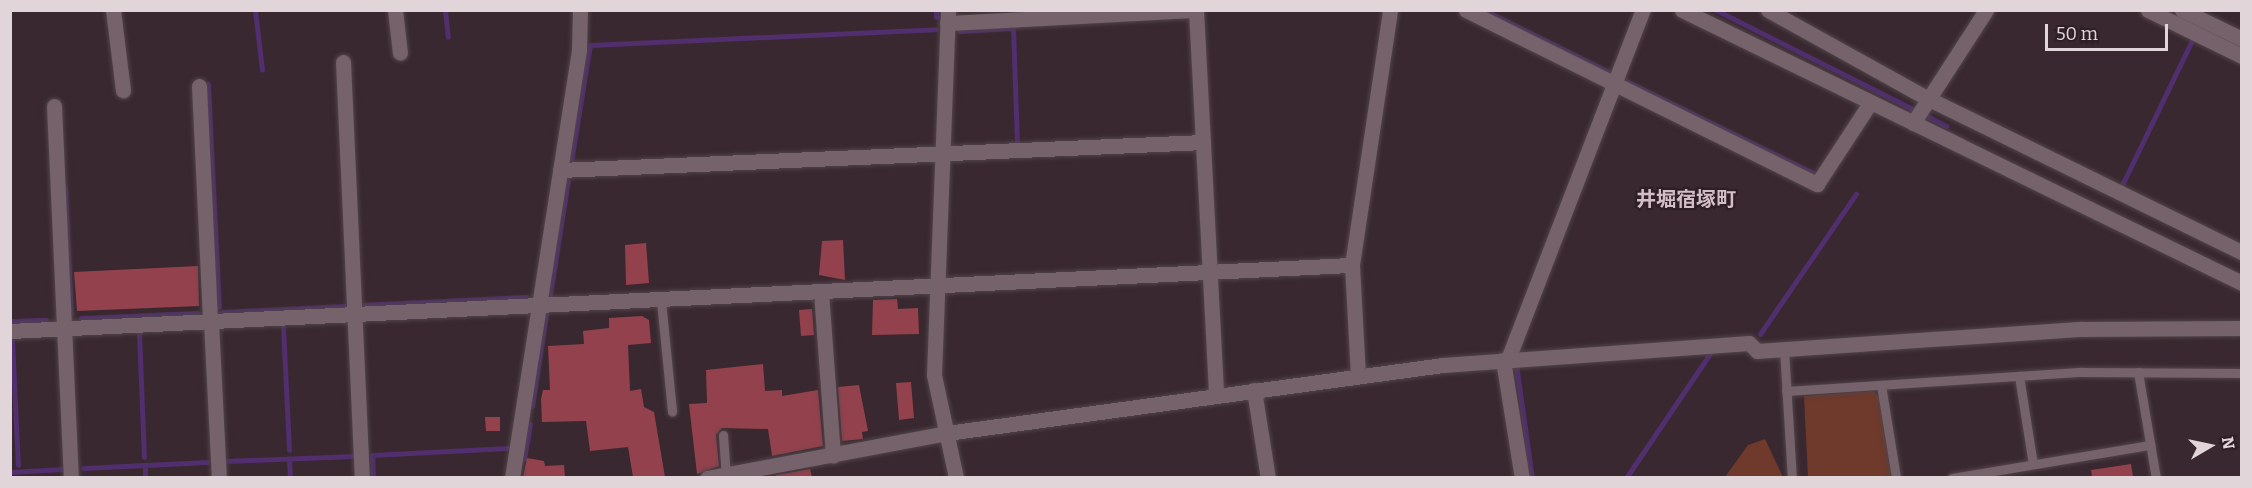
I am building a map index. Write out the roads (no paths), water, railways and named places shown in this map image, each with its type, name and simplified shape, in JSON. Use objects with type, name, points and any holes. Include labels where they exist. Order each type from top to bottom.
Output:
[{"type":"street","points":[[113,10],[123,90]]},
{"type":"street","points":[[395,10],[400,53]]},
{"type":"street","points":[[512,477],[560,170],[580,10]]},
{"type":"street","points":[[956,477],[934,375],[948,17],[1196,10],[1216,394]]},
{"type":"street","points":[[1358,376],[1352,265],[1390,10]]},
{"type":"street","points":[[1466,10],[1817,184],[1870,103]]},
{"type":"street","points":[[1522,477],[1505,359],[1643,10]]},
{"type":"street","points":[[1682,10],[1870,103],[1920,111],[2241,252]]},
{"type":"street","points":[[1768,10],[1920,111],[2241,283]]},
{"type":"street","points":[[1920,111],[1986,10]]},
{"type":"street","points":[[2148,10],[2241,56]]},
{"type":"street","points":[[2182,10],[2241,39]]},
{"type":"street","points":[[343,62],[362,477]]},
{"type":"street","points":[[199,86],[219,477]]},
{"type":"street","points":[[54,106],[71,477]]},
{"type":"street","points":[[560,170],[1203,142]]},
{"type":"street","points":[[10,331],[661,301],[1352,265]]},
{"type":"street","points":[[821,292],[833,456]]},
{"type":"street","points":[[707,477],[947,434],[1216,394],[1505,359],[1749,343],[1757,351],[2082,329],[2241,328]]},
{"type":"street","points":[[1254,390],[1268,477]]},
{"type":"lane","points":[[661,301],[672,411]]},
{"type":"lane","points":[[1784,349],[1792,477]]},
{"type":"lane","points":[[1786,392],[2019,376],[2138,372],[2241,373]]},
{"type":"lane","points":[[2138,372],[2156,477]]},
{"type":"lane","points":[[2019,376],[2033,464]]},
{"type":"lane","points":[[1881,385],[1896,477]]},
{"type":"lane","points":[[723,435],[726,474]]},
{"type":"lane","points":[[1952,477],[2150,445]]},
{"type":"waterway","points":[[255,10],[262,70]]},
{"type":"waterway","points":[[445,10],[448,37]]},
{"type":"waterway","points":[[936,10],[936,17]]},
{"type":"waterway","points":[[1484,10],[1609,72]]},
{"type":"waterway","points":[[1716,10],[1947,126]]},
{"type":"waterway","points":[[960,31],[1013,28],[1017,141]]},
{"type":"waterway","points":[[571,162],[590,45],[936,29]]},
{"type":"waterway","points":[[2123,183],[2192,40]]},
{"type":"waterway","points":[[1624,80],[1815,174]]},
{"type":"waterway","points":[[208,84],[219,307]]},
{"type":"waterway","points":[[550,295],[568,180]]},
{"type":"waterway","points":[[65,188],[71,314]]},
{"type":"waterway","points":[[1760,334],[1856,194]]},
{"type":"waterway","points":[[361,305],[526,297]]},
{"type":"waterway","points":[[222,312],[346,306]]},
{"type":"waterway","points":[[81,318],[197,313]]},
{"type":"waterway","points":[[532,406],[546,315]]},
{"type":"waterway","points":[[10,321],[46,320]]},
{"type":"waterway","points":[[283,327],[289,450]]},
{"type":"waterway","points":[[139,333],[144,457]]},
{"type":"waterway","points":[[12,340],[18,465]]},
{"type":"waterway","points":[[1626,478],[1711,352]]},
{"type":"waterway","points":[[1516,364],[1532,478]]},
{"type":"waterway","points":[[527,443],[530,424]]},
{"type":"waterway","points":[[524,459],[526,446]]},
{"type":"waterway","points":[[373,478],[372,455],[508,448]]},
{"type":"waterway","points":[[225,461],[354,456]]},
{"type":"waterway","points":[[289,459],[290,478]]},
{"type":"waterway","points":[[83,468],[207,462]]},
{"type":"waterway","points":[[145,465],[145,478]]},
{"type":"waterway","points":[[10,472],[63,469]]},
{"type":"district","name":"井堀宿塚町","points":[[1686,199]]}]
